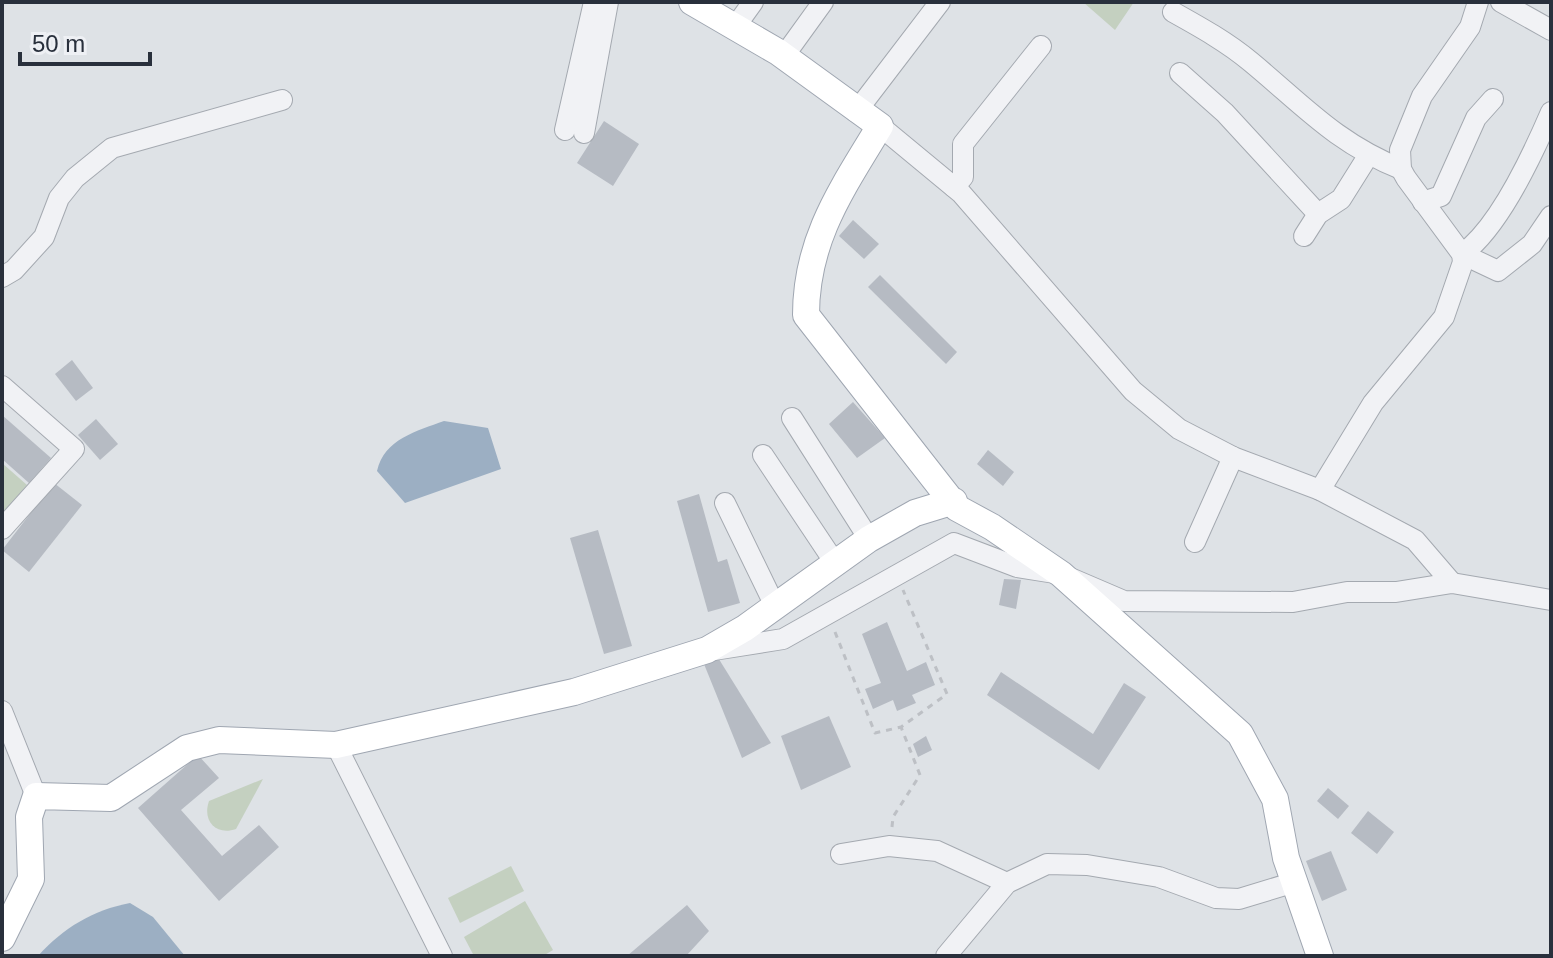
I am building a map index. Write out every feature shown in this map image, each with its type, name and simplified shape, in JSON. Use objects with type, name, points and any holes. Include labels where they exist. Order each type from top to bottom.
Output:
[{"type":"main road","points":[[692,2],[784,56],[856,112],[880,126],[825,219],[806,279],[806,315],[957,508],[992,527],[1061,574],[1240,734],[1275,799],[1286,858],[1320,956]]},
{"type":"main road","points":[[2,938],[31,879],[29,817],[36,796],[111,798],[187,748],[219,740],[336,745],[574,692],[707,650],[869,539],[915,513],[954,501]]},
{"type":"street","points":[[594,2],[574,131],[608,2]]},
{"type":"street","points":[[735,27],[753,2]]},
{"type":"street","points":[[784,56],[823,2]]},
{"type":"street","points":[[856,112],[940,2]]},
{"type":"street","points":[[1401,169],[1403,138],[1422,96],[1470,27],[1478,2]]},
{"type":"street","points":[[1501,2],[1551,30]]},
{"type":"street","points":[[1173,12],[1231,46],[1335,136],[1368,156],[1401,169],[1462,254],[1498,271],[1532,244],[1551,216]]},
{"type":"street","points":[[954,187],[963,177],[963,144],[1041,46]]},
{"type":"street","points":[[1180,73],[1225,113],[1318,214]]},
{"type":"street","points":[[1423,202],[1441,196],[1476,118],[1493,99]]},
{"type":"street","points":[[2,277],[14,270],[44,237],[59,198],[75,178],[112,148],[282,100]]},
{"type":"street","points":[[1462,254],[1489,228],[1534,153],[1551,112]]},
{"type":"street","points":[[880,126],[954,187],[1133,391],[1179,429],[1233,457],[1320,490],[1415,540],[1452,583]]},
{"type":"street","points":[[1304,236],[1318,214],[1341,199],[1368,156]]},
{"type":"street","points":[[1320,490],[1373,403],[1444,317],[1463,262],[1462,254]]},
{"type":"street","points":[[2,386],[74,449],[2,529]]},
{"type":"street","points":[[792,418],[869,539]]},
{"type":"street","points":[[763,455],[835,563]]},
{"type":"street","points":[[1195,542],[1233,457]]},
{"type":"street","points":[[725,503],[775,606]]},
{"type":"street","points":[[707,650],[783,639],[954,543],[1017,567],[1061,574],[1124,601],[1293,602],[1347,592],[1396,592],[1452,583],[1551,600]]},
{"type":"street","points":[[2,711],[36,796]]},
{"type":"street","points":[[336,745],[442,956]]},
{"type":"street","points":[[841,854],[889,846],[937,851],[1007,883]]},
{"type":"street","points":[[946,956],[1007,883],[1047,864],[1087,865],[1159,877],[1216,898],[1239,899],[1295,882]]},
{"type":"path","points":[[828,614],[875,733],[901,727],[947,694],[897,575]]},
{"type":"path","points":[[889,846],[893,817],[920,775],[901,727]]},
{"type":"green space","points":[[1083,2],[1134,2],[1115,30]]},
{"type":"green space","points":[[2,463],[27,485],[3,513],[2,513]]},
{"type":"green space","points":[[263,779],[236,829],[222,830],[212,825],[207,815],[209,801]]},
{"type":"green space","points":[[511,866],[524,891],[460,923],[448,898]]},
{"type":"green space","points":[[525,901],[553,950],[543,956],[474,956],[464,937]]},
{"type":"water","points":[[444,421],[488,428],[501,469],[405,503],[377,471],[381,460],[403,438]]},
{"type":"water","points":[[130,903],[153,917],[185,956],[38,956],[80,922],[104,910]]},
{"type":"building","points":[[604,121],[639,144],[613,186],[577,163]]},
{"type":"building","points":[[853,220],[879,244],[864,259],[839,236]]},
{"type":"building","points":[[880,275],[957,352],[946,364],[868,287]]},
{"type":"building","points":[[72,360],[93,388],[76,401],[55,374]]},
{"type":"building","points":[[853,402],[885,438],[857,458],[829,424]]},
{"type":"building","points":[[2,415],[51,458],[29,483],[2,459]]},
{"type":"building","points":[[96,419],[118,444],[100,460],[78,435]]},
{"type":"building","points":[[988,450],[1014,472],[1003,486],[977,464]]},
{"type":"building","points":[[54,483],[82,505],[29,572],[2,550]]},
{"type":"building","points":[[699,494],[718,562],[727,559],[740,603],[708,612],[677,501]]},
{"type":"building","points":[[598,530],[632,646],[604,654],[570,538]]},
{"type":"building","points":[[1004,579],[1021,580],[1016,609],[999,605]]},
{"type":"building","points":[[887,622],[907,671],[926,662],[935,685],[912,695],[916,703],[897,711],[893,700],[873,709],[865,689],[881,683],[862,634]]},
{"type":"building","points":[[717,656],[771,743],[742,758],[704,664]]},
{"type":"building","points":[[1001,672],[1093,734],[1124,683],[1146,697],[1099,770],[987,695]]},
{"type":"building","points":[[829,716],[851,767],[801,790],[781,736]]},
{"type":"building","points":[[926,736],[932,750],[918,757],[913,744]]},
{"type":"building","points":[[198,755],[219,778],[181,810],[222,856],[259,825],[279,847],[219,901],[138,808]]},
{"type":"building","points":[[1328,788],[1349,806],[1338,819],[1317,801]]},
{"type":"building","points":[[1368,811],[1394,832],[1377,854],[1351,833]]},
{"type":"building","points":[[1331,851],[1347,890],[1322,901],[1306,861]]},
{"type":"building","points":[[687,905],[709,931],[686,956],[627,956]]}]
